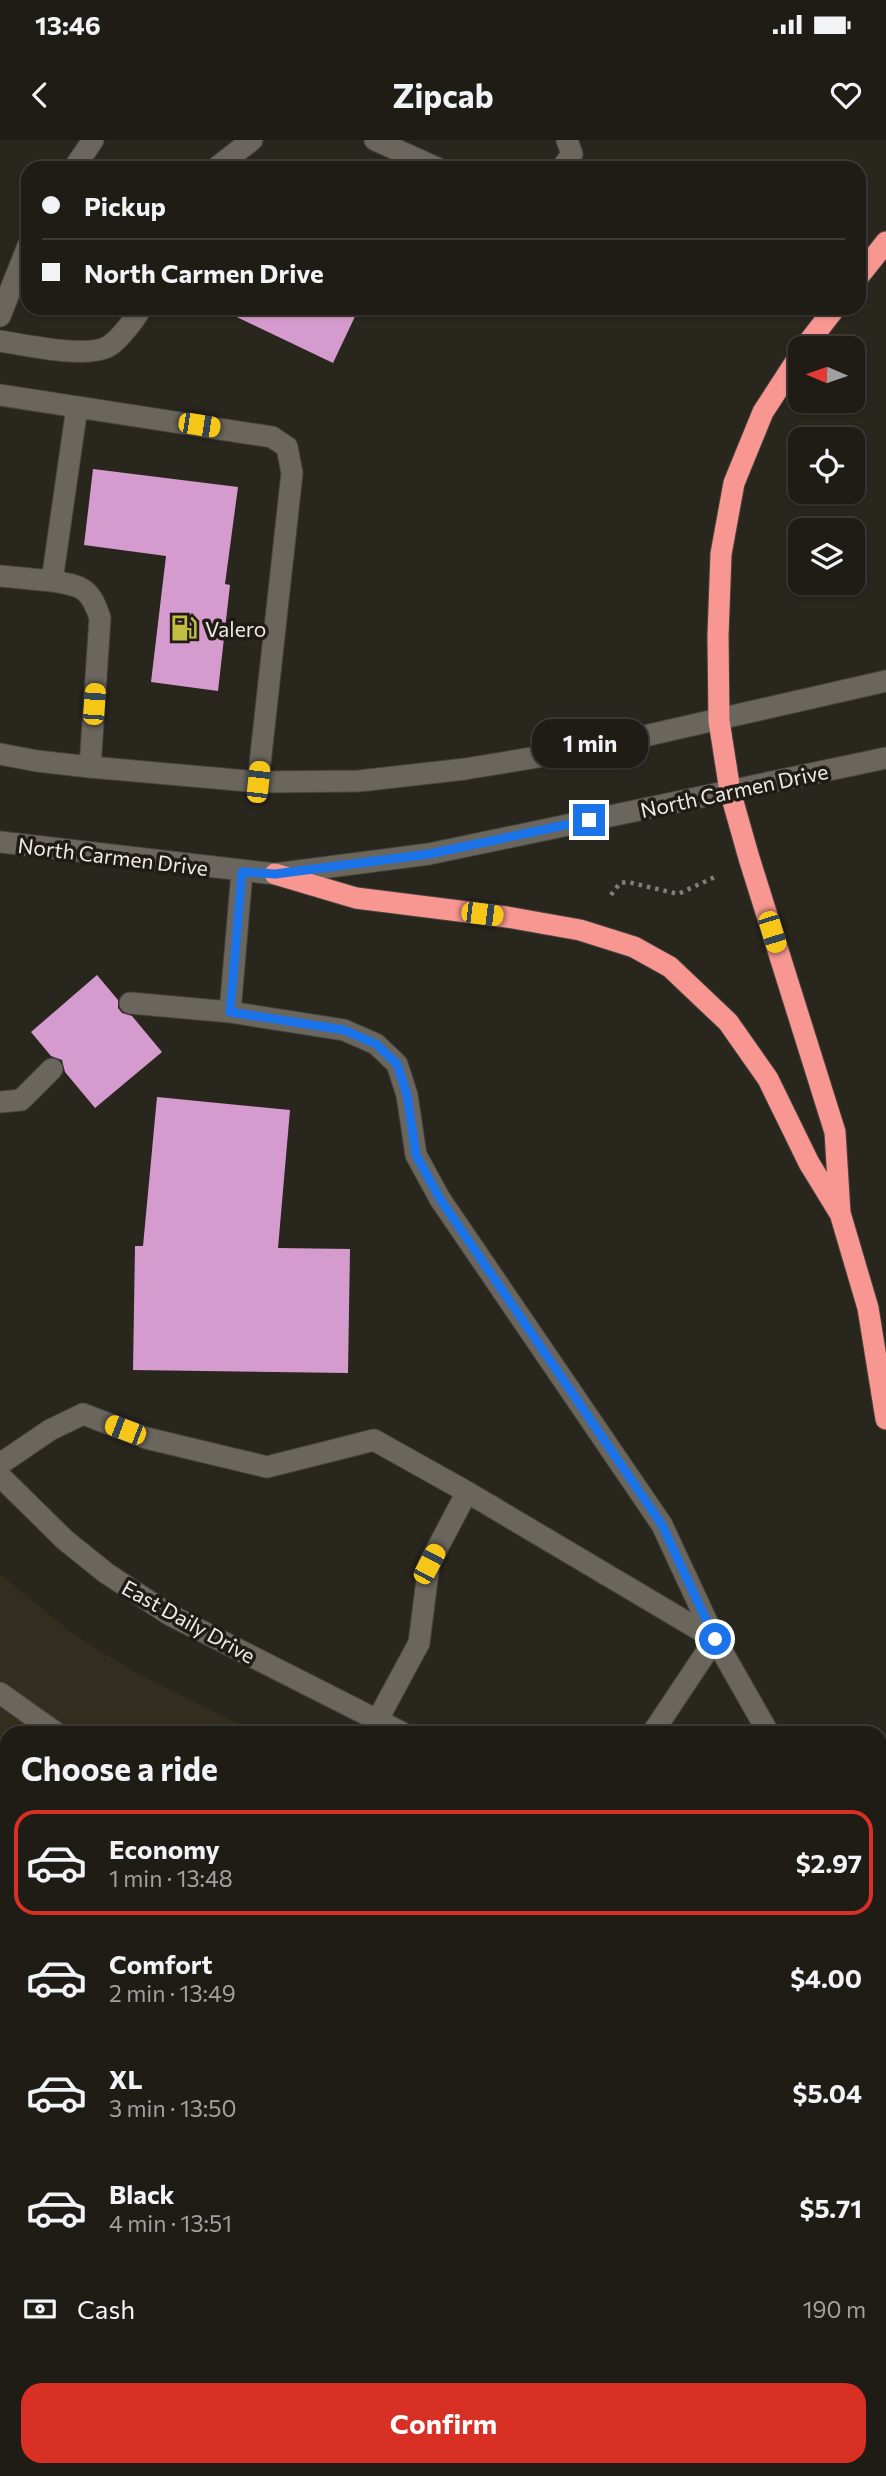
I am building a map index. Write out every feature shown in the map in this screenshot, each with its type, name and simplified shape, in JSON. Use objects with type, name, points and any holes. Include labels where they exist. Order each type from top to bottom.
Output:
[{"type":"highway","points":[[866,267],[886,242]]},
{"type":"highway","points":[[813,336],[830,315]]},
{"type":"highway","points":[[788,373],[763,412],[734,483],[721,554],[719,721],[730,790],[835,1132],[840,1213],[868,1308],[886,1419]]},
{"type":"highway","points":[[275,874],[356,898],[507,917],[580,930],[634,947],[670,967],[728,1021],[768,1079],[809,1163],[840,1213]]},
{"type":"main road","points":[[79,161],[93,140]]},
{"type":"main road","points":[[225,161],[252,140]]},
{"type":"main road","points":[[374,140],[422,161]]},
{"type":"main road","points":[[567,140],[572,154],[567,161]]},
{"type":"main road","points":[[0,316],[21,264]]},
{"type":"main road","points":[[0,341],[71,353],[108,347],[138,315]]},
{"type":"main road","points":[[0,396],[272,436],[287,447],[292,473],[258,782]]},
{"type":"main road","points":[[52,581],[77,407]]},
{"type":"main road","points":[[0,576],[74,584],[92,596],[100,618],[90,767]]},
{"type":"main road","points":[[0,754],[90,767],[258,782],[359,781],[465,769],[592,748],[886,681]]},
{"type":"main road","name":"North Carmen Drive","points":[[0,842],[275,874],[429,854],[886,758]]},
{"type":"main road","points":[[230,1012],[242,872]]},
{"type":"main road","points":[[130,1003],[230,1012],[344,1030],[376,1044],[397,1064],[407,1095],[416,1155],[440,1199],[662,1525],[715,1639],[765,1726]]},
{"type":"main road","points":[[0,1102],[21,1100],[52,1069]]},
{"type":"main road","points":[[0,1464],[50,1430],[83,1414],[146,1438],[267,1467],[374,1440],[715,1639]]},
{"type":"main road","name":"East Daily Drive","points":[[0,1476],[65,1541],[106,1573],[170,1615],[390,1726]]},
{"type":"main road","points":[[378,1719],[419,1643],[429,1564],[467,1492]]},
{"type":"main road","points":[[657,1726],[715,1639]]},
{"type":"main road","points":[[0,1693],[47,1726]]},
{"type":"path","points":[[611,895],[621,883],[628,882],[678,894],[726,872]]},
{"type":"shaded area","points":[[0,1574],[69,1631],[134,1672],[243,1726],[0,1726]]},
{"type":"building","points":[[233,315],[356,315],[333,363]]},
{"type":"building","points":[[93,469],[238,487],[225,584],[230,585],[218,691],[151,682],[166,556],[84,545]]},
{"type":"building","points":[[97,975],[118,1000],[118,1008],[122,1013],[132,1016],[162,1052],[95,1108],[65,1072],[62,1060],[51,1056],[31,1032]]},
{"type":"building","points":[[157,1097],[290,1110],[278,1248],[350,1249],[348,1373],[133,1370],[135,1246],[143,1246]]},
{"type":"place","name":"Valero","points":[[184,628]]},
{"type":"route","points":[[589,820],[429,854],[275,874],[242,872],[230,1012],[344,1030],[376,1044],[397,1064],[407,1095],[416,1155],[440,1199],[662,1525],[715,1639]]}]
